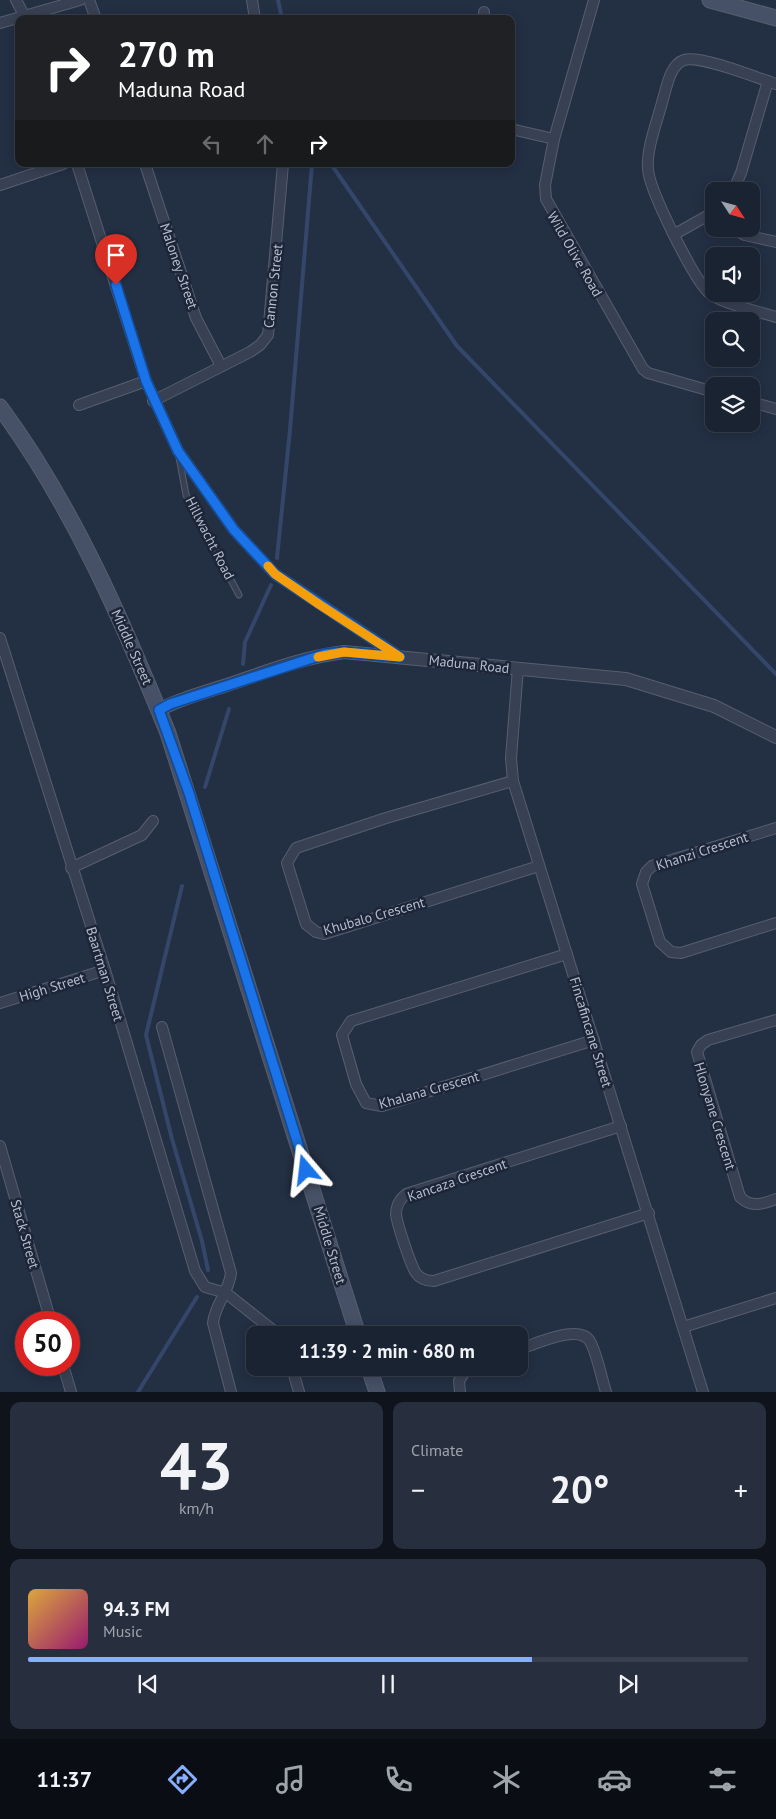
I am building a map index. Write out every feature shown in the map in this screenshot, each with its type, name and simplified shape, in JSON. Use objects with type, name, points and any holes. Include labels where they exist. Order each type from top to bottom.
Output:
[{"type":"main road","points":[[710,0],[776,18]]},
{"type":"main road","name":"Middle Street","points":[[0,407],[42,472],[98,572],[143,668],[189,793],[355,1326]]},
{"type":"main road","points":[[371,1376],[376,1392]]},
{"type":"street","points":[[16,0],[24,15]]},
{"type":"street","points":[[35,15],[80,0]]},
{"type":"street","points":[[89,0],[95,15]]},
{"type":"street","points":[[252,0],[255,15]]},
{"type":"street","name":"Wild Olive Road","points":[[594,0],[554,139],[545,184],[547,205],[634,357],[648,373],[705,389]]},
{"type":"street","points":[[0,23],[15,20]]},
{"type":"street","points":[[737,182],[772,82],[706,62],[686,59],[677,65],[670,76],[647,168],[656,200],[709,292],[719,298],[776,317]]},
{"type":"street","points":[[515,130],[554,139]]},
{"type":"street","points":[[0,185],[54,167]]},
{"type":"street","name":"Hillwacht Road","points":[[78,167],[146,381],[178,451],[234,530],[275,574],[400,657]]},
{"type":"street","name":"Maloney Street","points":[[145,167],[196,318],[221,366]]},
{"type":"street","name":"Cannon Street","points":[[154,401],[256,348],[264,340],[270,329],[283,167]]},
{"type":"street","points":[[675,234],[705,219]]},
{"type":"street","points":[[758,238],[776,242]]},
{"type":"street","points":[[79,405],[146,381]]},
{"type":"street","points":[[760,404],[775,406]]},
{"type":"street","name":"Baartman Street","points":[[0,638],[71,868],[105,970],[194,1268],[205,1287],[226,1293],[268,1326]]},
{"type":"street","name":"Maduna Road","points":[[159,710],[179,701],[325,654],[344,652],[634,681],[714,706],[776,737]]},
{"type":"street","name":"Fincafincane Street","points":[[518,668],[511,758],[513,781],[649,1213],[703,1392]]},
{"type":"street","name":"Khubalo Crescent","points":[[513,781],[386,818],[296,848],[287,863],[306,924],[316,932],[324,934],[539,866]]},
{"type":"street","points":[[71,868],[142,836],[153,821]]},
{"type":"street","name":"Khanzi Crescent","points":[[776,828],[652,866],[646,872],[642,884],[660,942],[671,952],[680,953],[776,923]]},
{"type":"street","name":"Khalana Crescent","points":[[567,954],[351,1021],[342,1034],[356,1084],[366,1103],[382,1106],[594,1040]]},
{"type":"street","name":"High Street","points":[[0,1003],[105,970]]},
{"type":"street","name":"Hlonyane Crescent","points":[[776,1020],[708,1040],[701,1044],[697,1052],[740,1197],[746,1202],[757,1205],[776,1199]]},
{"type":"street","points":[[162,1026],[231,1273],[226,1293],[214,1311],[213,1322],[231,1392]]},
{"type":"street","name":"Kancaza Crescent","points":[[621,1126],[406,1194],[400,1200],[396,1213],[400,1228],[416,1273],[422,1278],[434,1281],[649,1213]]},
{"type":"street","name":"Stack Street","points":[[0,1146],[48,1311]]},
{"type":"street","points":[[683,1327],[776,1298]]},
{"type":"street","points":[[528,1346],[571,1333],[582,1336],[591,1342],[606,1392]]},
{"type":"street","points":[[66,1376],[70,1392]]},
{"type":"street","points":[[294,1376],[299,1392]]},
{"type":"street","points":[[460,1392],[459,1380],[462,1376]]},
{"type":"lane","name":"Hillwacht Road","points":[[178,451],[186,495],[240,595]]},
{"type":"waterway","points":[[278,0],[281,15]]},
{"type":"waterway","points":[[277,558],[290,430],[312,167]]},
{"type":"waterway","points":[[333,167],[457,346],[776,674]]},
{"type":"waterway","points":[[243,664],[245,642],[271,585]]},
{"type":"waterway","points":[[205,787],[229,709]]},
{"type":"waterway","points":[[182,886],[146,1035],[172,1139],[202,1241],[208,1270]]},
{"type":"waterway","points":[[138,1392],[197,1297]]},
{"type":"slow traffic","points":[[268,566],[275,574],[400,657],[344,652],[325,654],[318,657]]},
{"type":"route","points":[[116,285],[146,381],[178,451],[234,530],[275,574],[400,657],[344,652],[325,654],[241,680],[170,704],[159,710],[189,793],[306,1170]]}]
